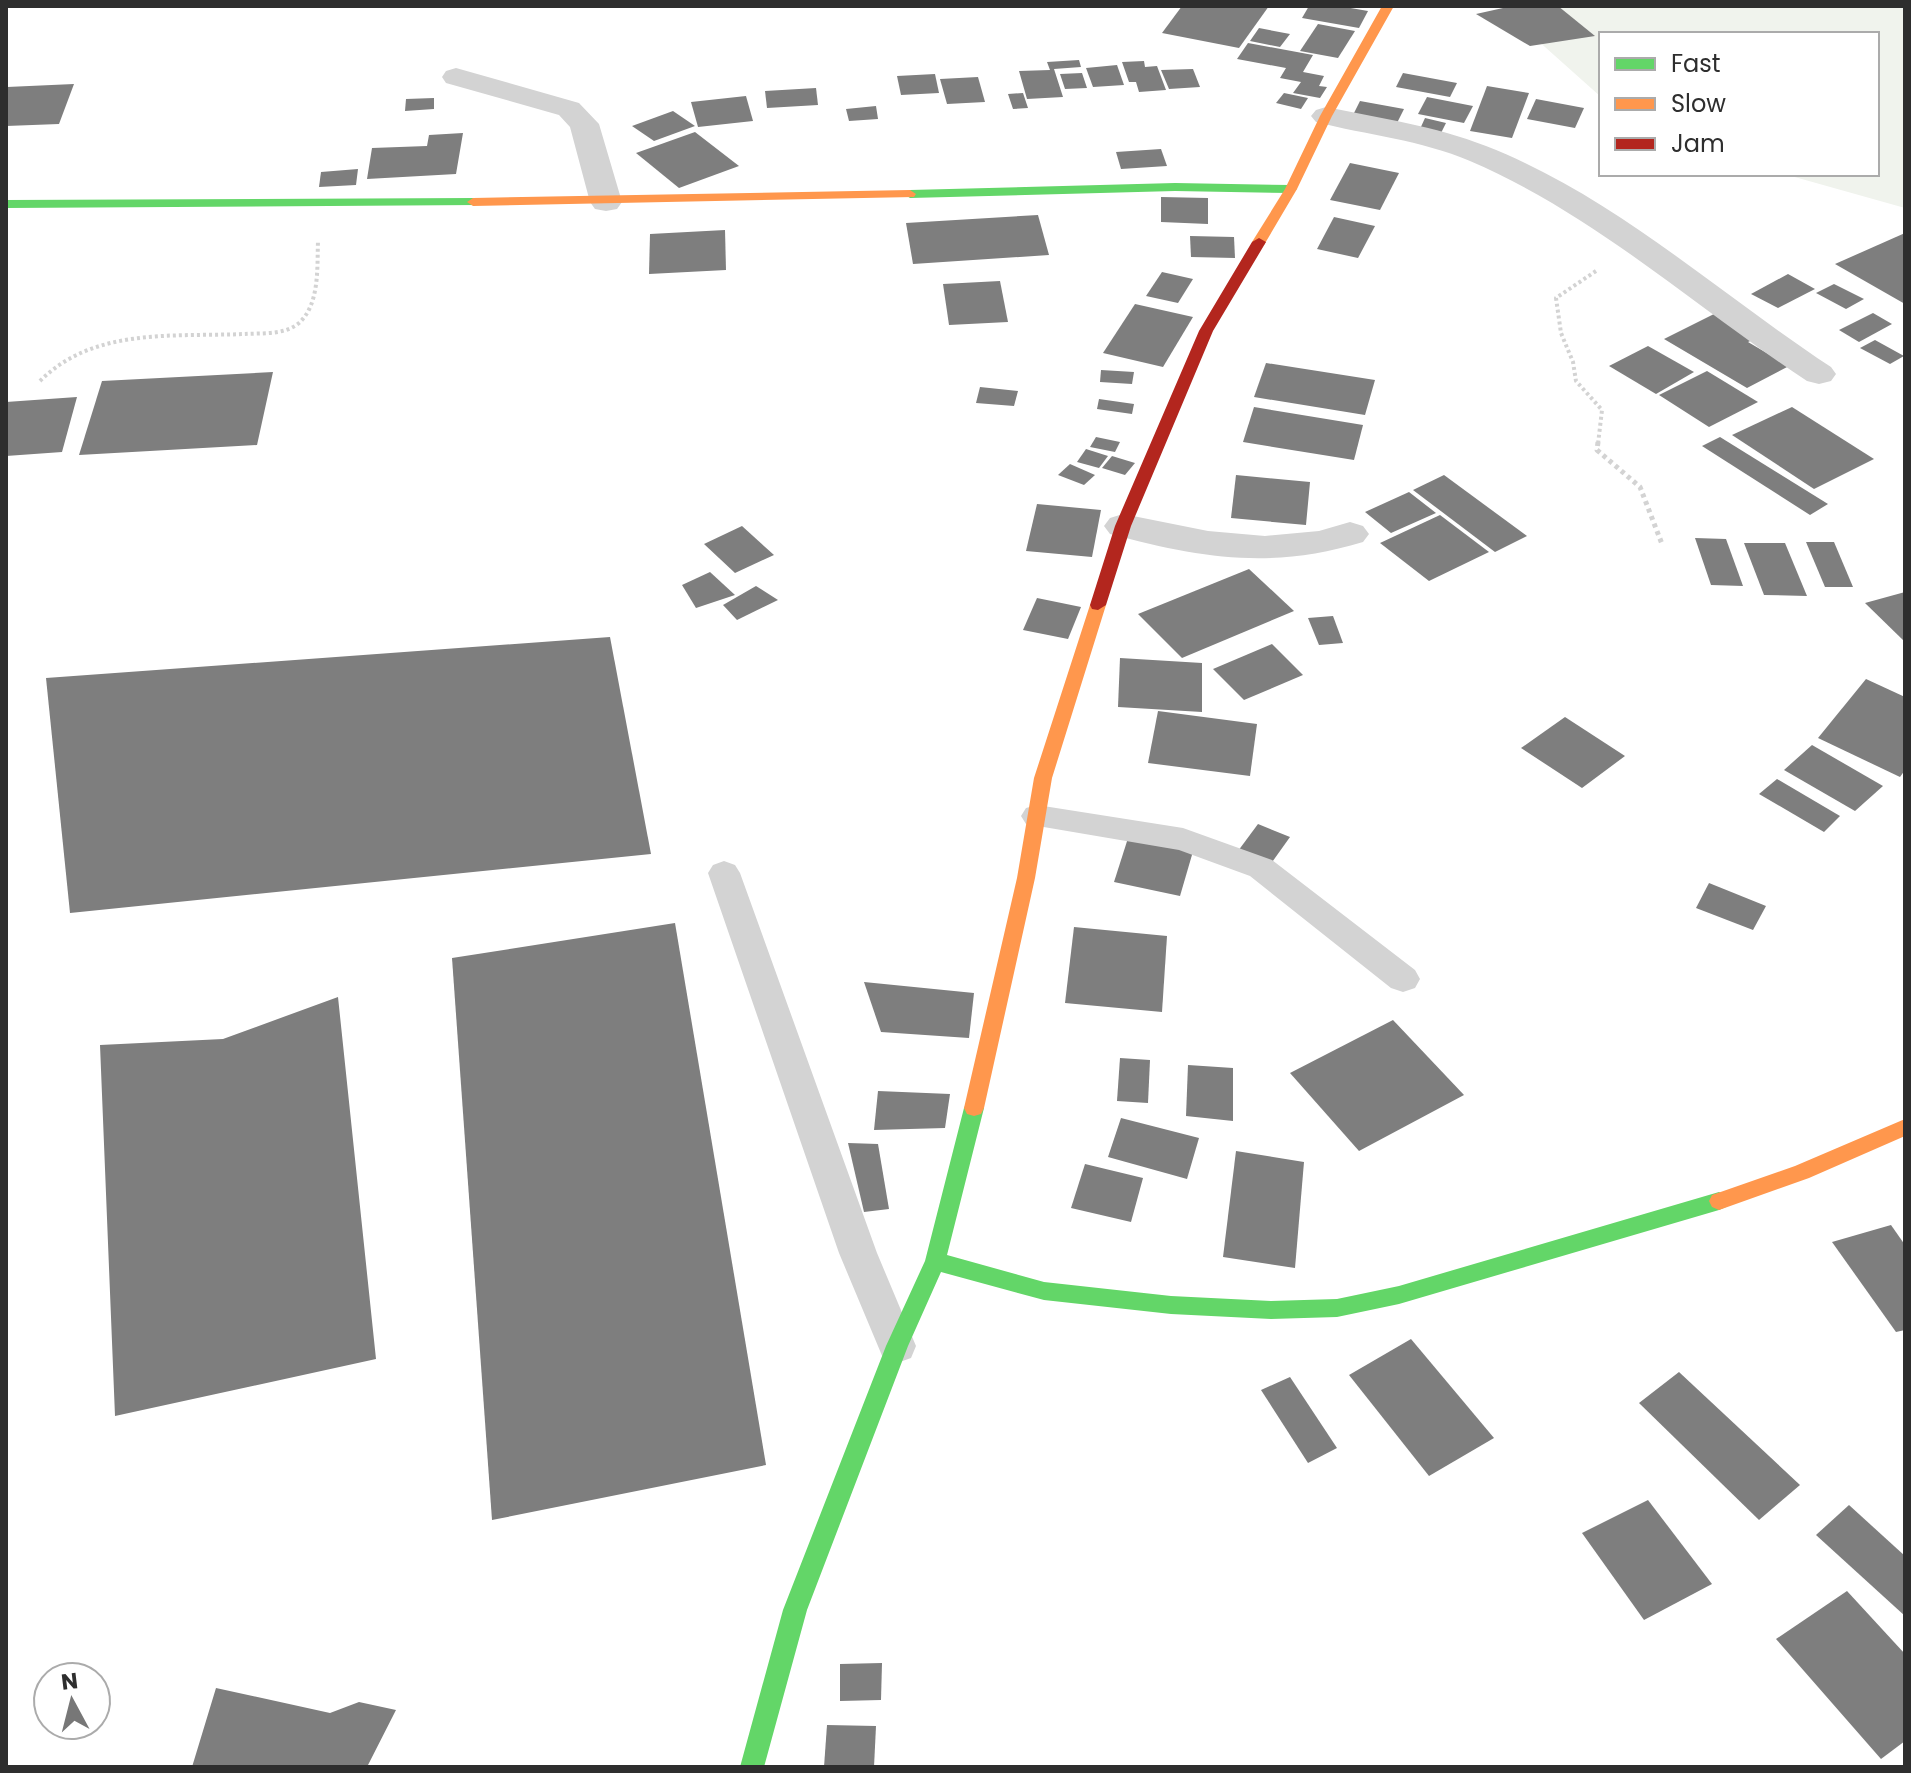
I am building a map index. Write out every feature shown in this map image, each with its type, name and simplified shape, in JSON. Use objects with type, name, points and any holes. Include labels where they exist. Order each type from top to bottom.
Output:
[{"type":"street","points":[[752,1767],[795,1610],[897,1346],[935,1261],[990,1047],[1043,778],[1123,526],[1206,331],[1291,189],[1326,116],[1388,6]]},
{"type":"street","points":[[456,77],[569,109],[584,124],[606,202]]},
{"type":"street","points":[[1326,116],[1437,140],[1479,154],[1531,180],[1625,235],[1782,351],[1819,374]]},
{"type":"street","points":[[6,204],[606,202],[1175,187],[1291,189]]},
{"type":"street","points":[[1123,526],[1190,541],[1284,550],[1321,545],[1350,534]]},
{"type":"street","points":[[935,1261],[1044,1291],[1171,1305],[1271,1310],[1337,1308],[1399,1295],[1707,1205],[1802,1172],[1905,1127]]},
{"type":"lane","points":[[1037,816],[1183,839],[1261,868],[1403,979]]},
{"type":"lane","points":[[724,873],[858,1253],[897,1346]]},
{"type":"path","points":[[40,381],[60,362],[81,351],[113,344],[163,337],[271,332],[296,326],[314,292],[318,231],[325,201]]},
{"type":"path","points":[[1625,235],[1616,261],[1585,276],[1556,298],[1561,333],[1573,362],[1576,381],[1602,410],[1597,450],[1640,487],[1662,544]]},
{"type":"shaded area","points":[[1499,6],[1905,6],[1905,208],[1791,176],[1879,176],[1879,32],[1599,32],[1599,95]]},
{"type":"building","points":[[1182,6],[1269,6],[1239,48],[1162,33]]},
{"type":"building","points":[[1309,6],[1339,6],[1368,11],[1359,28],[1302,18]]},
{"type":"building","points":[[1512,6],[1558,6],[1595,36],[1530,46],[1476,14]]},
{"type":"building","points":[[1318,24],[1355,31],[1338,58],[1300,51]]},
{"type":"building","points":[[1259,28],[1290,34],[1280,47],[1250,41]]},
{"type":"building","points":[[1248,43],[1313,55],[1303,72],[1324,76],[1319,86],[1327,87],[1320,98],[1293,93],[1301,82],[1280,78],[1286,68],[1237,59]]},
{"type":"building","points":[[1079,60],[1081,67],[1054,69],[1063,97],[1027,99],[1019,71],[1050,70],[1047,62]]},
{"type":"building","points":[[1144,61],[1145,67],[1157,66],[1166,90],[1139,92],[1136,82],[1129,82],[1122,62]]},
{"type":"building","points":[[1117,65],[1124,85],[1093,87],[1086,68]]},
{"type":"building","points":[[1193,69],[1200,87],[1169,89],[1161,70]]},
{"type":"building","points":[[1082,73],[1087,88],[1065,89],[1060,74]]},
{"type":"building","points":[[1403,73],[1457,83],[1450,97],[1396,87]]},
{"type":"building","points":[[935,74],[939,93],[901,95],[897,76]]},
{"type":"building","points":[[978,77],[985,102],[947,104],[940,79]]},
{"type":"building","points":[[74,84],[59,124],[6,126],[7,87]]},
{"type":"building","points":[[1487,86],[1529,93],[1512,138],[1470,131]]},
{"type":"building","points":[[816,88],[818,105],[767,108],[765,91]]},
{"type":"building","points":[[1023,93],[1028,108],[1013,109],[1008,94]]},
{"type":"building","points":[[1284,93],[1308,98],[1301,109],[1276,103]]},
{"type":"building","points":[[746,96],[753,121],[698,127],[691,102]]},
{"type":"building","points":[[1427,97],[1473,106],[1464,123],[1418,114]]},
{"type":"building","points":[[434,98],[434,109],[405,111],[406,99]]},
{"type":"building","points":[[1536,99],[1584,108],[1575,128],[1527,119]]},
{"type":"building","points":[[1360,101],[1404,109],[1397,123],[1353,115]]},
{"type":"building","points":[[876,106],[878,119],[849,121],[846,109]]},
{"type":"building","points":[[673,111],[695,126],[654,141],[632,126]]},
{"type":"building","points":[[1425,118],[1446,123],[1441,133],[1420,129]]},
{"type":"building","points":[[695,132],[739,166],[679,188],[636,153]]},
{"type":"building","points":[[463,133],[456,174],[367,179],[372,148],[427,146],[429,135]]},
{"type":"building","points":[[1161,149],[1167,166],[1121,169],[1116,152]]},
{"type":"building","points":[[1350,163],[1399,173],[1380,210],[1330,200]]},
{"type":"building","points":[[358,169],[356,185],[319,187],[321,172]]},
{"type":"building","points":[[1161,197],[1208,198],[1208,224],[1161,222]]},
{"type":"building","points":[[1038,215],[1049,255],[913,264],[906,223]]},
{"type":"building","points":[[1334,217],[1375,226],[1358,258],[1317,249]]},
{"type":"building","points":[[725,230],[726,270],[649,274],[650,234]]},
{"type":"building","points":[[1905,233],[1905,304],[1835,264]]},
{"type":"building","points":[[1190,236],[1234,237],[1235,258],[1191,257]]},
{"type":"building","points":[[1162,272],[1193,279],[1178,303],[1146,296]]},
{"type":"building","points":[[1788,274],[1815,289],[1778,308],[1751,294]]},
{"type":"building","points":[[1000,281],[1008,322],[949,325],[943,284]]},
{"type":"building","points":[[1834,284],[1864,299],[1846,309],[1816,293]]},
{"type":"building","points":[[1135,304],[1193,317],[1163,367],[1103,353]]},
{"type":"building","points":[[1718,312],[1761,336],[1748,342],[1789,366],[1747,388],[1664,339]]},
{"type":"building","points":[[1873,313],[1892,324],[1859,342],[1839,330]]},
{"type":"building","points":[[1875,340],[1904,356],[1890,364],[1860,348]]},
{"type":"building","points":[[1648,346],[1694,372],[1656,394],[1609,366]]},
{"type":"building","points":[[1266,363],[1375,380],[1365,415],[1254,397]]},
{"type":"building","points":[[1101,370],[1134,372],[1132,384],[1100,382]]},
{"type":"building","points":[[1707,371],[1758,402],[1709,427],[1659,395]]},
{"type":"building","points":[[273,372],[257,445],[79,455],[102,381]]},
{"type":"building","points":[[980,387],[1018,391],[1014,406],[976,403]]},
{"type":"building","points":[[77,397],[62,452],[6,456],[6,402]]},
{"type":"building","points":[[1099,399],[1134,404],[1132,414],[1097,409]]},
{"type":"building","points":[[1254,407],[1363,425],[1354,460],[1243,442]]},
{"type":"building","points":[[1792,407],[1874,459],[1814,489],[1732,435]]},
{"type":"building","points":[[1096,437],[1120,442],[1115,452],[1090,447]]},
{"type":"building","points":[[1720,437],[1828,504],[1810,515],[1702,446]]},
{"type":"building","points":[[1086,449],[1108,456],[1099,468],[1077,462]]},
{"type":"building","points":[[1112,456],[1135,463],[1125,475],[1102,468]]},
{"type":"building","points":[[1070,464],[1095,475],[1084,485],[1058,475]]},
{"type":"building","points":[[1236,475],[1310,482],[1306,525],[1231,518]]},
{"type":"building","points":[[1444,475],[1527,536],[1495,552],[1413,490]]},
{"type":"building","points":[[1409,492],[1436,513],[1391,533],[1365,512]]},
{"type":"building","points":[[1037,504],[1101,510],[1092,557],[1026,551]]},
{"type":"building","points":[[1440,515],[1489,552],[1429,581],[1380,543]]},
{"type":"building","points":[[742,526],[774,555],[735,573],[704,544]]},
{"type":"building","points":[[1695,538],[1726,539],[1743,586],[1711,585]]},
{"type":"building","points":[[1806,542],[1834,542],[1853,587],[1825,587]]},
{"type":"building","points":[[1744,543],[1785,543],[1807,596],[1764,595]]},
{"type":"building","points":[[1249,569],[1294,611],[1182,658],[1138,614]]},
{"type":"building","points":[[710,572],[735,595],[696,608],[682,585]]},
{"type":"building","points":[[756,586],[778,600],[737,620],[723,605]]},
{"type":"building","points":[[1905,592],[1905,642],[1865,603]]},
{"type":"building","points":[[1037,598],[1081,607],[1068,639],[1023,630]]},
{"type":"building","points":[[1333,616],[1343,643],[1319,645],[1308,618]]},
{"type":"building","points":[[610,637],[651,854],[70,913],[46,678]]},
{"type":"building","points":[[1272,644],[1303,675],[1244,700],[1213,669]]},
{"type":"building","points":[[1120,658],[1202,663],[1202,712],[1118,707]]},
{"type":"building","points":[[1866,679],[1905,697],[1905,770],[1900,777],[1818,738]]},
{"type":"building","points":[[1158,711],[1257,724],[1250,776],[1148,763]]},
{"type":"building","points":[[1565,717],[1625,756],[1582,788],[1521,748]]},
{"type":"building","points":[[1812,745],[1883,786],[1855,811],[1784,770]]},
{"type":"building","points":[[1777,779],[1840,816],[1824,832],[1759,794]]},
{"type":"building","points":[[1258,824],[1290,837],[1270,865],[1238,851]]},
{"type":"building","points":[[1129,835],[1194,848],[1180,896],[1114,882]]},
{"type":"building","points":[[1709,883],[1766,906],[1753,930],[1696,908]]},
{"type":"building","points":[[675,923],[766,1465],[492,1520],[452,958]]},
{"type":"building","points":[[1074,927],[1167,936],[1162,1012],[1065,1003]]},
{"type":"building","points":[[864,982],[974,993],[969,1038],[881,1032]]},
{"type":"building","points":[[338,997],[376,1359],[115,1416],[100,1045],[223,1039]]},
{"type":"building","points":[[1393,1020],[1464,1095],[1359,1151],[1290,1073]]},
{"type":"building","points":[[1120,1058],[1150,1060],[1148,1103],[1117,1101]]},
{"type":"building","points":[[1188,1065],[1233,1068],[1233,1121],[1186,1116]]},
{"type":"building","points":[[878,1091],[950,1094],[945,1128],[874,1130]]},
{"type":"building","points":[[1121,1118],[1199,1138],[1187,1179],[1108,1157]]},
{"type":"building","points":[[848,1143],[878,1144],[889,1209],[864,1212]]},
{"type":"building","points":[[1236,1151],[1304,1162],[1295,1268],[1223,1257]]},
{"type":"building","points":[[1085,1164],[1143,1178],[1131,1222],[1071,1208]]},
{"type":"building","points":[[1891,1225],[1905,1245],[1905,1330],[1896,1332],[1832,1242]]},
{"type":"building","points":[[1411,1339],[1494,1438],[1429,1476],[1349,1375]]},
{"type":"building","points":[[1679,1372],[1800,1485],[1759,1520],[1639,1403]]},
{"type":"building","points":[[1290,1377],[1337,1448],[1308,1463],[1261,1390]]},
{"type":"building","points":[[1648,1500],[1712,1584],[1644,1620],[1582,1533]]},
{"type":"building","points":[[1849,1505],[1905,1556],[1905,1616],[1816,1535]]},
{"type":"building","points":[[1847,1591],[1905,1654],[1905,1741],[1881,1759],[1776,1639]]},
{"type":"building","points":[[882,1663],[881,1700],[840,1701],[840,1664]]},
{"type":"building","points":[[216,1688],[330,1713],[359,1702],[396,1710],[367,1767],[192,1767]]},
{"type":"building","points":[[827,1725],[876,1726],[874,1767],[824,1767]]},
{"type":"traffic: fast","points":[[910,194],[1175,187],[1291,189]]},
{"type":"traffic: fast","points":[[6,204],[473,202]]},
{"type":"traffic: fast","points":[[752,1767],[795,1610],[897,1346],[935,1261],[974,1108]]},
{"type":"traffic: fast","points":[[935,1261],[1044,1291],[1171,1305],[1271,1310],[1337,1308],[1399,1295],[1719,1201]]},
{"type":"traffic: slow","points":[[1259,242],[1291,189],[1326,116],[1388,6]]},
{"type":"traffic: slow","points":[[473,202],[910,194]]},
{"type":"traffic: slow","points":[[974,1108],[1026,878],[1043,778],[1098,605]]},
{"type":"traffic: slow","points":[[1719,1201],[1802,1172],[1905,1127]]},
{"type":"traffic: jam","points":[[1098,605],[1123,526],[1206,331],[1259,242]]}]
